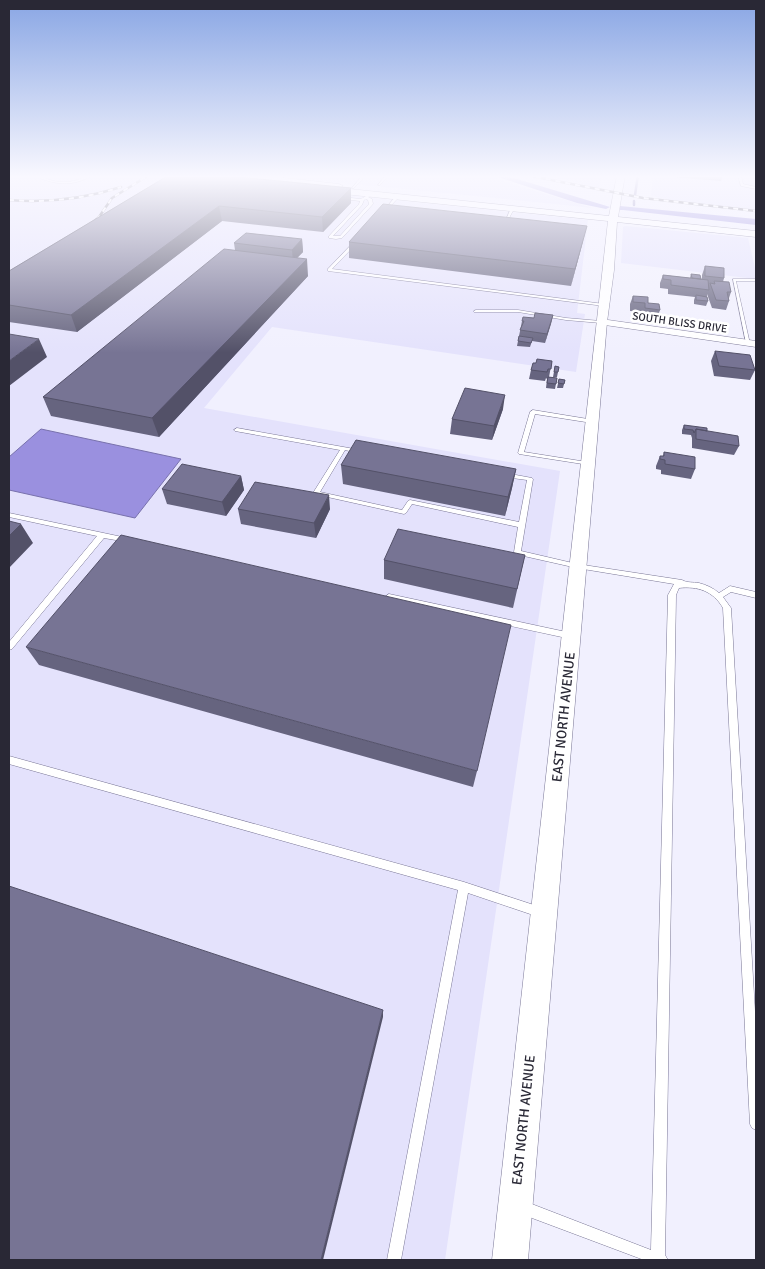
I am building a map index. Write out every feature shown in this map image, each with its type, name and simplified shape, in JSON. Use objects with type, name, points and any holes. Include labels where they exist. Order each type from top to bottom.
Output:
[{"type":"main road","name":"EAST NORTH AVENUE","points":[[510,1260],[587,464],[612,234]]},
{"type":"street","name":"SOUTH BLISS DRIVE","points":[[603,314],[752,343]]},
{"type":"lane","points":[[333,234],[330,237],[336,238],[343,234]]},
{"type":"lane","points":[[356,242],[329,270],[603,314]]},
{"type":"lane","points":[[752,343],[734,280],[756,280]]},
{"type":"lane","points":[[476,311],[518,311],[572,320],[603,314]]},
{"type":"lane","points":[[587,464],[521,453],[533,412],[592,421]]},
{"type":"lane","points":[[237,430],[363,452]]},
{"type":"lane","points":[[344,449],[316,493],[404,512],[410,502],[522,525]]},
{"type":"lane","points":[[500,474],[530,479],[517,552],[577,566],[707,588],[721,595],[727,608],[756,1124]]},
{"type":"lane","points":[[9,515],[131,541]]},
{"type":"lane","points":[[9,647],[102,535]]},
{"type":"lane","points":[[515,1205],[660,1260],[672,595],[676,586],[688,584]]},
{"type":"lane","points":[[721,595],[730,590],[756,595]]},
{"type":"lane","points":[[382,595],[571,636]]},
{"type":"lane","points":[[9,760],[464,887],[544,914]]},
{"type":"lane","points":[[394,1260],[464,887]]},
{"type":"shaded area","points":[[9,234],[586,234],[577,313],[585,314],[576,372],[272,327],[204,408],[560,471],[445,1260],[9,1260]]},
{"type":"shaded area","points":[[623,234],[710,234],[748,238],[756,279],[621,263]]},
{"type":"shaded area","points":[[41,429],[181,459],[135,518],[9,490],[9,457]]},
{"type":"building","points":[[70,234],[181,234],[71,315],[9,305],[9,271]]},
{"type":"building","points":[[245,234],[302,239],[292,250],[234,243]]},
{"type":"building","points":[[356,234],[585,234],[575,269],[349,242]]},
{"type":"building","points":[[224,249],[307,259],[152,418],[43,397]]},
{"type":"building","points":[[705,266],[724,268],[724,278],[705,276]]},
{"type":"building","points":[[691,274],[700,275],[701,279],[692,278]]},
{"type":"building","points":[[663,275],[708,280],[709,290],[671,285],[671,280],[663,279]]},
{"type":"building","points":[[714,281],[729,282],[731,292],[727,292],[729,301],[716,300],[710,283],[715,284]]},
{"type":"building","points":[[696,295],[707,297],[708,301],[696,300]]},
{"type":"building","points":[[633,296],[648,297],[648,303],[659,304],[660,310],[645,308],[645,303],[633,302]]},
{"type":"building","points":[[535,313],[553,315],[547,334],[520,330],[524,321],[522,321],[523,317],[534,318]]},
{"type":"building","points":[[9,334],[39,339],[9,361]]},
{"type":"building","points":[[519,336],[533,338],[531,343],[518,341]]},
{"type":"building","points":[[715,351],[750,355],[755,370],[719,366]]},
{"type":"building","points":[[537,359],[552,361],[551,369],[548,369],[547,372],[531,370],[533,363],[536,363]]},
{"type":"building","points":[[555,366],[559,367],[558,372],[554,372]]},
{"type":"building","points":[[548,377],[557,378],[556,384],[547,383]]},
{"type":"building","points":[[559,379],[565,380],[564,384],[558,383]]},
{"type":"building","points":[[465,388],[505,395],[494,426],[452,419]]},
{"type":"building","points":[[684,425],[707,428],[707,431],[696,429],[694,433],[693,430],[684,429]]},
{"type":"building","points":[[696,429],[738,436],[739,446],[696,439]]},
{"type":"building","points":[[356,440],[516,469],[508,497],[341,465]]},
{"type":"building","points":[[664,452],[695,457],[695,469],[665,464],[665,460],[660,459],[660,456],[664,456]]},
{"type":"building","points":[[182,464],[241,476],[222,502],[162,489]]},
{"type":"building","points":[[255,482],[329,495],[314,523],[238,509]]},
{"type":"building","points":[[9,521],[21,524],[9,536]]},
{"type":"building","points":[[398,529],[525,555],[517,589],[384,560]]},
{"type":"building","points":[[121,535],[511,625],[477,771],[26,647]]},
{"type":"building","points":[[9,886],[383,1010],[321,1260],[9,1260]]}]
